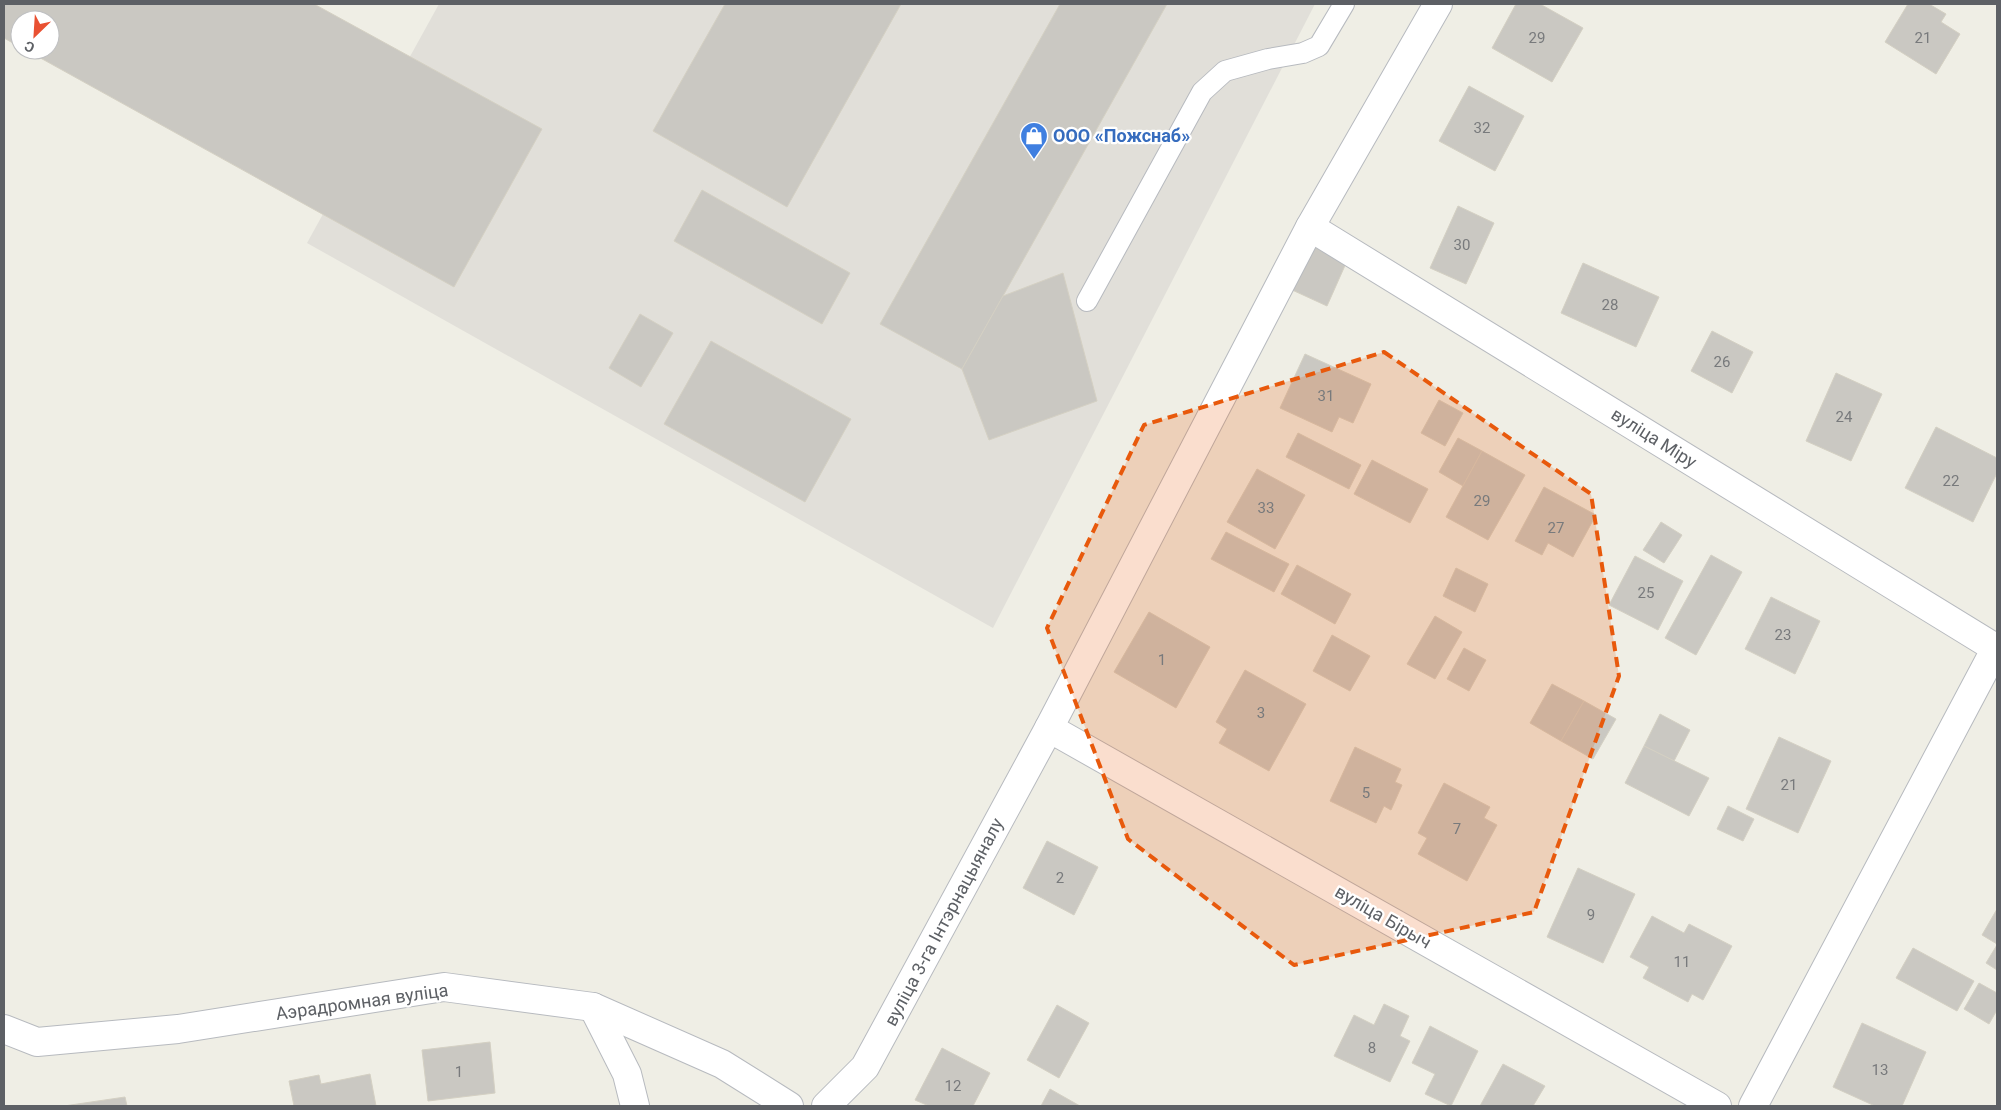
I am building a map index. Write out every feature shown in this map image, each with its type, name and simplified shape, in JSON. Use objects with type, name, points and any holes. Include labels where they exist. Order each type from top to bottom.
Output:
[{"type":"street","name":"вуліца 3-га Інтэрнацыяналу","points":[[826,1106],[865,1067],[1049,728],[1310,227],[1438,4]]},
{"type":"street","name":"вуліца Міру","points":[[1310,227],[1997,648]]},
{"type":"street","points":[[1753,1106],[1997,648]]},
{"type":"street","name":"вуліца Бірыч","points":[[1049,728],[1717,1106]]},
{"type":"street","name":"Аэрадромная вуліца","points":[[4,1029],[37,1042],[178,1028],[444,987],[593,1007],[722,1064],[789,1106]]},
{"type":"street","points":[[593,1007],[627,1074],[635,1106]]},
{"type":"lane","points":[[1087,300],[1202,92],[1225,71],[1268,59],[1303,53],[1319,46],[1344,4]]},
{"type":"highlighted area","points":[[1384,352],[1591,494],[1619,676],[1534,912],[1294,965],[1128,839],[1047,628],[1144,425]]},
{"type":"shaded area","points":[[439,4],[1315,4],[993,628],[307,243]]},
{"type":"building","points":[[4,4],[314,4],[542,129],[454,287],[44,60],[60,60],[60,10],[10,10],[10,41],[4,38]]},
{"type":"building","points":[[725,4],[901,4],[787,207],[653,131]]},
{"type":"building","points":[[1060,4],[1167,4],[962,369],[880,324]]},
{"type":"building","points":[[1516,4],[1540,4],[1583,28],[1552,82],[1492,48]]},
{"type":"building","points":[[1908,4],[1929,4],[1946,14],[1941,22],[1960,34],[1936,74],[1885,42]]},
{"type":"building","points":[[1469,86],[1524,116],[1495,171],[1439,141]]},
{"type":"building","points":[[702,190],[850,273],[822,324],[674,241]]},
{"type":"building","points":[[1458,206],[1494,223],[1466,284],[1430,268]]},
{"type":"building","points":[[1310,245],[1347,261],[1327,306],[1290,289]]},
{"type":"building","points":[[1583,263],[1659,297],[1636,347],[1561,313]]},
{"type":"building","points":[[1063,273],[1097,401],[989,440],[962,369],[1003,296]]},
{"type":"building","points":[[640,314],[673,333],[641,387],[609,368]]},
{"type":"building","points":[[1712,331],[1753,352],[1732,393],[1691,371]]},
{"type":"building","points":[[711,341],[851,419],[805,502],[664,424]]},
{"type":"building","points":[[1305,354],[1371,384],[1353,423],[1339,417],[1332,432],[1280,408]]},
{"type":"building","points":[[1836,373],[1882,394],[1851,461],[1806,441]]},
{"type":"building","points":[[1439,400],[1463,413],[1445,446],[1421,433]]},
{"type":"building","points":[[1936,427],[1997,458],[1997,473],[1973,522],[1905,488]]},
{"type":"building","points":[[1298,433],[1361,465],[1349,489],[1286,457]]},
{"type":"building","points":[[1458,438],[1482,451],[1463,486],[1439,472]]},
{"type":"building","points":[[1482,451],[1525,475],[1488,540],[1446,517]]},
{"type":"building","points":[[1372,460],[1428,489],[1410,523],[1354,494]]},
{"type":"building","points":[[1257,469],[1305,495],[1275,549],[1227,522]]},
{"type":"building","points":[[1544,487],[1596,515],[1573,557],[1548,543],[1542,555],[1515,541]]},
{"type":"building","points":[[1661,522],[1682,535],[1664,563],[1643,550]]},
{"type":"building","points":[[1226,532],[1289,564],[1274,592],[1211,559]]},
{"type":"building","points":[[1711,555],[1742,572],[1696,655],[1665,638]]},
{"type":"building","points":[[1635,556],[1683,581],[1658,630],[1609,605]]},
{"type":"building","points":[[1297,565],[1351,594],[1335,624],[1281,594]]},
{"type":"building","points":[[1456,568],[1488,584],[1475,612],[1443,596]]},
{"type":"building","points":[[1771,597],[1820,621],[1795,674],[1745,649]]},
{"type":"building","points":[[1149,612],[1210,647],[1176,708],[1114,672]]},
{"type":"building","points":[[1435,616],[1462,632],[1435,679],[1407,664]]},
{"type":"building","points":[[1332,635],[1370,656],[1350,691],[1313,671]]},
{"type":"building","points":[[1464,648],[1486,660],[1469,691],[1447,679]]},
{"type":"building","points":[[1245,670],[1306,704],[1269,771],[1219,743],[1227,729],[1216,722]]},
{"type":"building","points":[[1552,684],[1584,701],[1561,741],[1530,723]]},
{"type":"building","points":[[1584,701],[1616,719],[1593,759],[1561,741]]},
{"type":"building","points":[[1660,714],[1690,730],[1674,761],[1644,746]]},
{"type":"building","points":[[1779,737],[1831,761],[1798,833],[1746,809]]},
{"type":"building","points":[[1644,746],[1709,778],[1689,816],[1625,783]]},
{"type":"building","points":[[1355,747],[1401,769],[1395,782],[1402,785],[1391,810],[1384,806],[1376,823],[1330,801]]},
{"type":"building","points":[[1444,783],[1490,807],[1484,818],[1497,825],[1467,881],[1418,854],[1427,838],[1418,833]]},
{"type":"building","points":[[1728,806],[1754,819],[1743,841],[1717,829]]},
{"type":"building","points":[[1047,841],[1098,867],[1074,915],[1023,888]]},
{"type":"building","points":[[1578,868],[1635,894],[1603,963],[1547,937]]},
{"type":"building","points":[[1997,909],[1997,944],[1982,935]]},
{"type":"building","points":[[1652,916],[1684,933],[1689,924],[1732,946],[1703,1000],[1692,994],[1688,1002],[1643,978],[1649,967],[1630,957]]},
{"type":"building","points":[[1997,945],[1997,970],[1986,963]]},
{"type":"building","points":[[1913,948],[1974,981],[1957,1011],[1896,978]]},
{"type":"building","points":[[1979,983],[1997,993],[1997,1010],[1989,1024],[1964,1009]]},
{"type":"building","points":[[1384,1004],[1409,1016],[1400,1036],[1410,1041],[1390,1082],[1334,1056],[1354,1015],[1374,1025]]},
{"type":"building","points":[[1057,1005],[1089,1023],[1059,1078],[1027,1060]]},
{"type":"building","points":[[1862,1023],[1926,1052],[1902,1106],[1875,1106],[1833,1087]]},
{"type":"building","points":[[1430,1026],[1478,1051],[1451,1106],[1425,1094],[1435,1074],[1412,1063]]},
{"type":"building","points":[[490,1042],[495,1093],[428,1101],[422,1050]]},
{"type":"building","points":[[942,1048],[990,1073],[973,1106],[929,1106],[915,1100]]},
{"type":"building","points":[[1503,1064],[1545,1086],[1533,1106],[1480,1106]]},
{"type":"building","points":[[370,1074],[376,1106],[294,1106],[289,1081],[319,1075],[321,1084]]},
{"type":"building","points":[[1050,1089],[1080,1106],[1041,1106]]},
{"type":"building","points":[[125,1097],[127,1106],[64,1106]]},
{"type":"place","name":"ООО «Пожснаб»","points":[[1034,160]]}]
